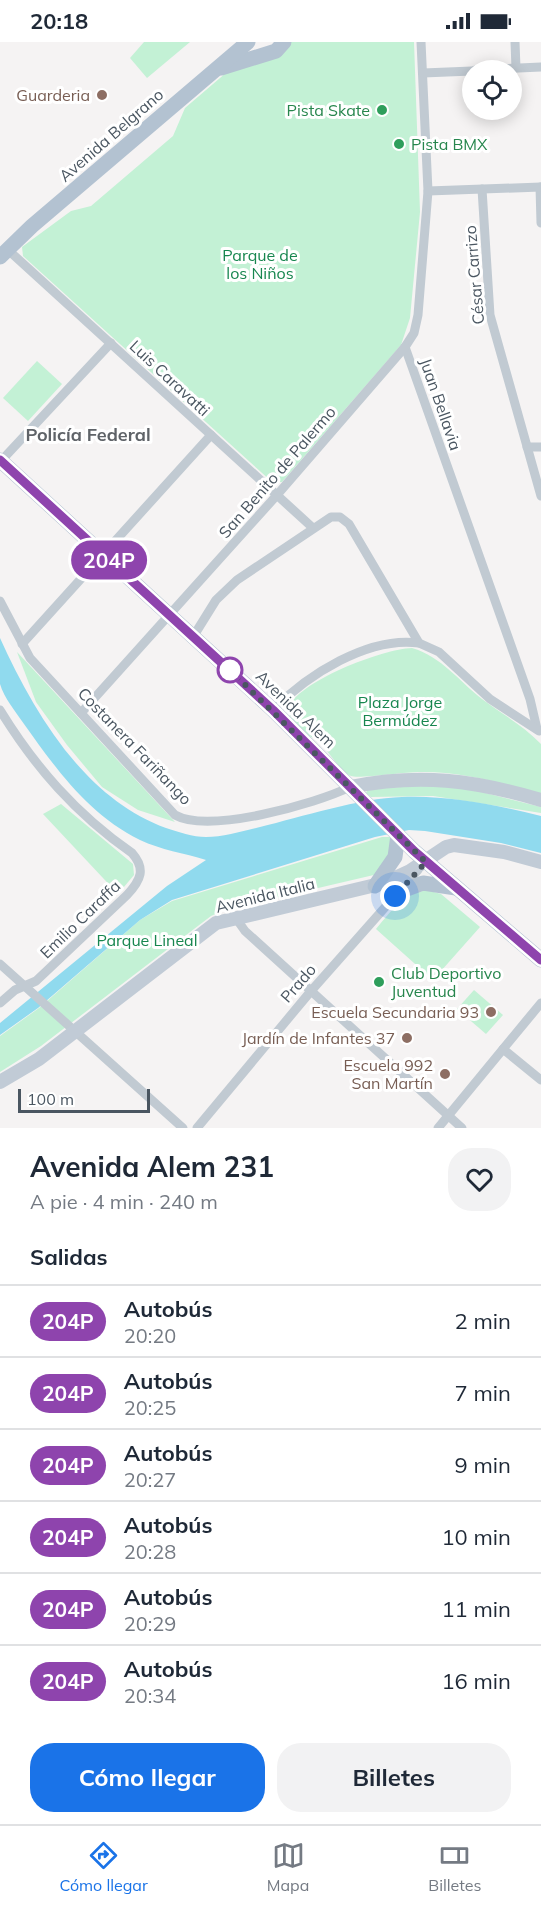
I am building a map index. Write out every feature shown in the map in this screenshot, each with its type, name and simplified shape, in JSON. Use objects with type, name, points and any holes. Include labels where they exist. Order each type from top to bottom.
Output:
[{"type":"main road","name":"Avenida Belgrano","points":[[3,253],[248,42]]},
{"type":"main road","points":[[216,69],[276,51],[284,42]]},
{"type":"main road","name":"Avenida Alem","points":[[0,461],[273,710],[426,862],[541,960]]},
{"type":"main road","name":"Costanera Fariñango","points":[[355,792],[383,780],[450,779],[541,800]]},
{"type":"main road","points":[[375,885],[395,857],[398,836]]},
{"type":"main road","name":"Avenida Italia","points":[[0,1082],[39,1059],[206,929],[235,916],[397,878],[426,862],[439,851],[454,845],[504,852],[541,862]]},
{"type":"main road","points":[[399,892],[423,883],[457,888]]},
{"type":"street","name":"Juan Bellavia","points":[[422,42],[428,191],[418,315],[414,333],[405,347],[540,729]]},
{"type":"street","points":[[515,42],[516,60]]},
{"type":"street","points":[[522,68],[541,67]]},
{"type":"street","points":[[423,73],[462,71]]},
{"type":"street","points":[[428,191],[540,187],[541,223]]},
{"type":"street","name":"César Carrizo","points":[[482,189],[490,315],[541,496]]},
{"type":"street","name":"Luis Caravatti","points":[[3,253],[111,343],[313,528]]},
{"type":"street","points":[[0,461],[111,343]]},
{"type":"street","name":"San Benito de Palermo","points":[[81,714],[277,495],[405,347]]},
{"type":"street","points":[[22,644],[211,435]]},
{"type":"street","points":[[526,447],[541,447]]},
{"type":"street","points":[[193,637],[225,589],[313,528],[331,517],[340,517],[349,524],[419,643]]},
{"type":"street","name":"Costanera Fariñango","points":[[0,601],[30,658],[175,815],[195,822],[241,818],[355,792]]},
{"type":"street","points":[[273,710],[297,689],[356,654],[386,645],[419,643],[439,652],[497,704],[540,729]]},
{"type":"street","name":"Emilio Caraffa","points":[[0,710],[18,739],[60,794],[132,852],[141,863],[142,873],[138,884],[36,981],[30,990],[15,990],[0,1003]]},
{"type":"street","name":"Prado","points":[[198,1128],[311,991],[426,862]]},
{"type":"street","points":[[235,916],[245,931],[462,1128]]},
{"type":"street","points":[[0,964],[183,1128]]},
{"type":"street","points":[[438,1128],[541,1003]]},
{"type":"street","points":[[503,1049],[541,1080]]},
{"type":"green space","points":[[144,42],[190,42],[147,78],[130,58]]},
{"type":"green space","name":"Parque de los Niños","points":[[288,42],[414,42],[420,212],[410,318],[401,345],[282,482],[272,482],[23,256],[22,247],[71,211],[91,206],[173,136],[185,108],[227,72]]},
{"type":"green space","points":[[37,361],[62,384],[28,421],[3,398]]},
{"type":"green space","name":"Plaza Jorge Bermúdez","points":[[412,648],[441,663],[482,699],[541,744],[541,795],[498,782],[439,772],[351,776],[338,765],[317,739],[300,728],[287,710],[294,699],[307,688],[342,668],[382,654]]},
{"type":"green space","points":[[17,652],[175,822],[138,810],[102,787],[67,745],[36,702]]},
{"type":"green space","points":[[450,784],[541,807],[541,813],[433,796],[371,797],[366,793],[368,789]]},
{"type":"green space","points":[[61,804],[133,864],[134,875],[118,894],[43,814]]},
{"type":"green space","name":"Parque Lineal","points":[[382,837],[390,837],[394,845],[378,874],[224,910],[211,916],[41,1046],[0,1072],[0,1036],[39,1008],[140,920],[172,901]]},
{"type":"green space","points":[[427,890],[441,894],[480,927],[433,980],[376,929],[405,899]]},
{"type":"green space","points":[[474,990],[503,1015],[486,1034],[457,1009]]},
{"type":"water","points":[[0,638],[29,695],[65,750],[110,796],[137,814],[166,828],[196,836],[219,836],[386,798],[455,799],[541,816],[541,853],[501,843],[409,830],[375,837],[172,900],[140,920],[38,1008],[0,1035],[0,1023],[167,886],[206,860],[140,840],[105,818],[75,790],[48,758],[4,694],[0,684]]},
{"type":"waterway","points":[[217,918],[218,907]]},
{"type":"bus line","name":"204P","points":[[0,460],[273,710],[414,851],[541,960]]},
{"type":"place","name":"Guarderia","points":[[102,95]]},
{"type":"place","name":"Pista Skate","points":[[382,110]]},
{"type":"place","name":"Pista BMX","points":[[399,144]]},
{"type":"place","name":"Club Deportivo Juventud","points":[[379,982]]},
{"type":"place","name":"Escuela Secundaria 93","points":[[491,1012]]},
{"type":"place","name":"Jardín de Infantes 37","points":[[407,1038]]},
{"type":"place","name":"Escuela 992 San Martín","points":[[445,1074]]},
{"type":"district","name":"Policía Federal","points":[[88,434]]},
{"type":"route","points":[[230,670],[284,720],[426,862],[395,896]]}]
